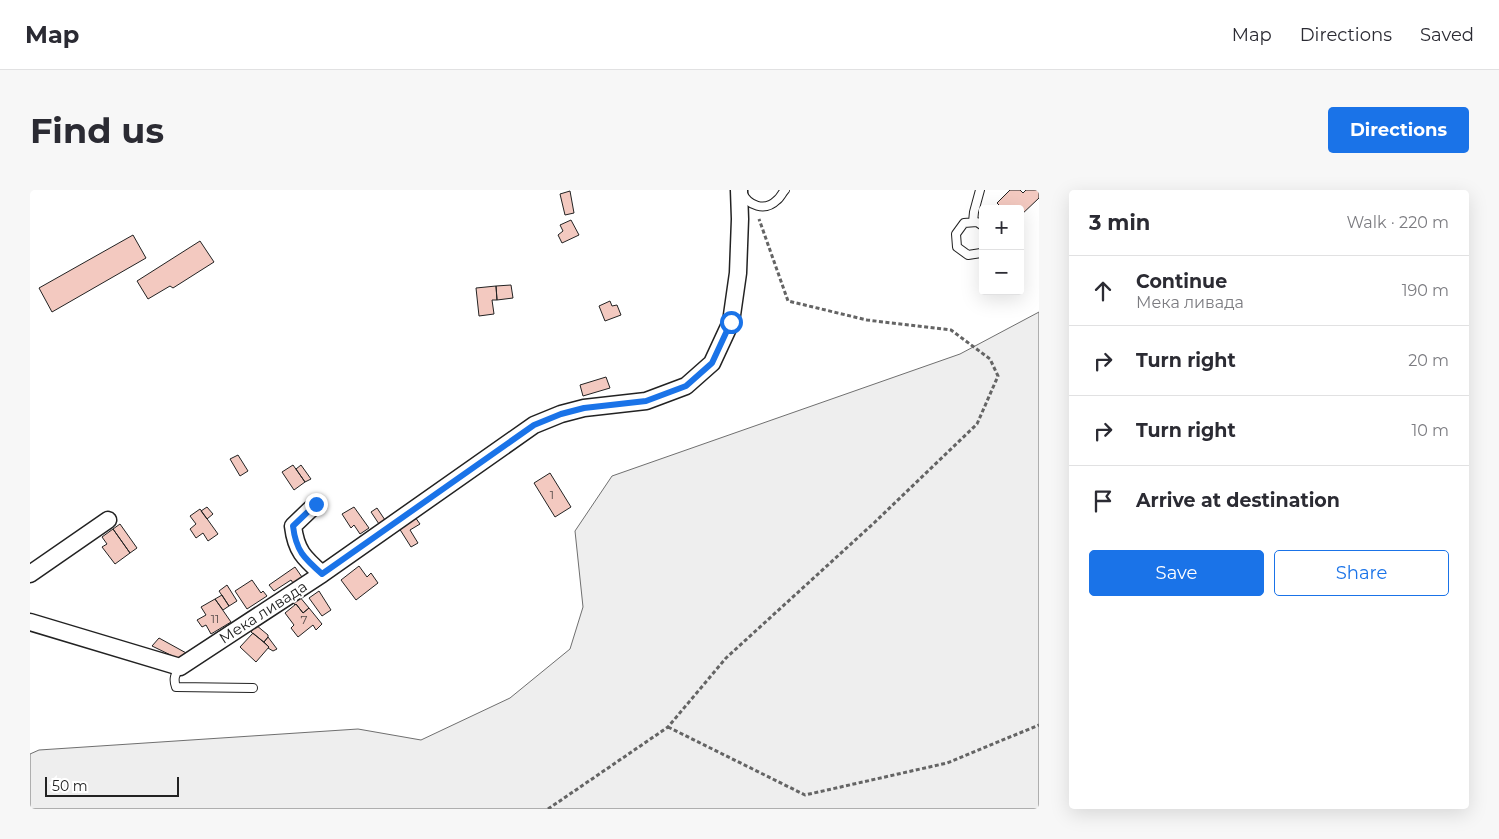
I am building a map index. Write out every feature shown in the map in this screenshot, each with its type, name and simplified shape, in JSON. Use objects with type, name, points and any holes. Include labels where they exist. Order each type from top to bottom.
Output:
[{"type":"street","name":"Мека ливада","points":[[180,667],[322,574],[534,425],[561,414],[584,408],[646,401],[686,386],[712,363],[731,322],[738,273],[740,190]]},
{"type":"street","points":[[316,504],[293,526],[295,540],[304,558],[322,574]]},
{"type":"street","points":[[30,574],[108,520]]},
{"type":"street","points":[[30,622],[180,667]]},
{"type":"lane","points":[[740,190],[745,198],[754,205],[766,207],[776,202],[785,190]]},
{"type":"lane","points":[[973,222],[980,190]]},
{"type":"lane","points":[[979,223],[964,223],[956,234],[957,247],[968,255],[979,253]]},
{"type":"lane","points":[[180,667],[175,673],[174,681],[176,687],[253,688]]},
{"type":"path","points":[[548,809],[668,727],[726,658],[875,522],[977,424],[998,376],[990,359],[951,330],[867,320],[788,301],[754,205]]},
{"type":"path","points":[[668,727],[805,795],[946,763],[1039,725]]},
{"type":"shaded area","points":[[1039,312],[1039,809],[30,809],[30,754],[39,750],[358,729],[421,740],[510,698],[570,649],[583,607],[575,531],[612,476],[960,354]]},
{"type":"building","points":[[1010,190],[1020,190],[1023,193],[1026,190],[1039,190],[1039,198],[1024,212],[1024,205],[999,205],[997,203]]},
{"type":"building","points":[[570,191],[574,213],[565,215],[560,194]]},
{"type":"building","points":[[571,220],[579,235],[562,243],[558,235],[563,231],[560,225]]},
{"type":"building","points":[[133,235],[146,258],[52,312],[39,288]]},
{"type":"building","points":[[200,241],[214,262],[173,288],[170,286],[148,299],[137,281]]},
{"type":"building","points":[[511,285],[513,298],[497,300],[496,286]]},
{"type":"building","points":[[496,286],[497,300],[492,300],[494,314],[479,316],[476,288]]},
{"type":"building","points":[[610,301],[612,306],[617,305],[621,315],[605,321],[599,306]]},
{"type":"building","points":[[606,377],[610,388],[583,396],[580,385]]},
{"type":"building","points":[[238,455],[248,471],[240,476],[230,459]]},
{"type":"building","points":[[293,465],[305,482],[294,490],[282,472]]},
{"type":"building","points":[[301,465],[311,479],[305,482],[296,469]]},
{"type":"building","points":[[550,473],[571,507],[555,517],[534,483]]},
{"type":"building","points":[[207,507],[213,514],[207,519],[201,511]]},
{"type":"building","points":[[354,507],[369,528],[360,534],[354,525],[351,528],[342,514]]},
{"type":"building","points":[[377,508],[385,520],[379,524],[371,512]]},
{"type":"building","points":[[200,509],[218,534],[208,541],[203,533],[196,538],[190,529],[196,524],[190,516]]},
{"type":"building","points":[[415,517],[420,524],[410,530],[418,543],[411,547],[399,528]]},
{"type":"building","points":[[120,524],[137,548],[130,553],[113,529]]},
{"type":"building","points":[[113,529],[130,553],[115,564],[102,547],[107,544],[102,537]]},
{"type":"building","points":[[359,566],[367,577],[371,573],[378,583],[356,600],[341,580]]},
{"type":"building","points":[[295,567],[304,580],[295,586],[291,580],[274,591],[269,585]]},
{"type":"building","points":[[252,580],[261,593],[263,591],[267,596],[247,609],[235,591]]},
{"type":"building","points":[[227,585],[237,601],[229,606],[219,591]]},
{"type":"building","points":[[319,591],[331,610],[322,616],[309,598]]},
{"type":"building","points":[[222,595],[229,606],[223,610],[215,599]]},
{"type":"building","points":[[299,596],[309,608],[303,613],[292,601]]},
{"type":"building","points":[[215,599],[231,622],[211,634],[206,625],[202,627],[197,620],[206,615],[201,607]]},
{"type":"building","points":[[296,604],[303,613],[309,608],[322,624],[316,630],[313,625],[298,637],[291,628],[294,625],[285,613]]},
{"type":"building","points":[[256,625],[268,635],[264,642],[251,632]]},
{"type":"building","points":[[253,633],[269,647],[256,662],[240,647]]},
{"type":"building","points":[[268,637],[277,649],[273,651],[268,648],[264,642]]},
{"type":"building","points":[[159,638],[188,654],[183,661],[152,646]]},
{"type":"route","points":[[316,504],[293,526],[295,540],[304,558],[322,574],[534,425],[561,414],[584,408],[646,401],[686,386],[712,363],[731,322]]}]
